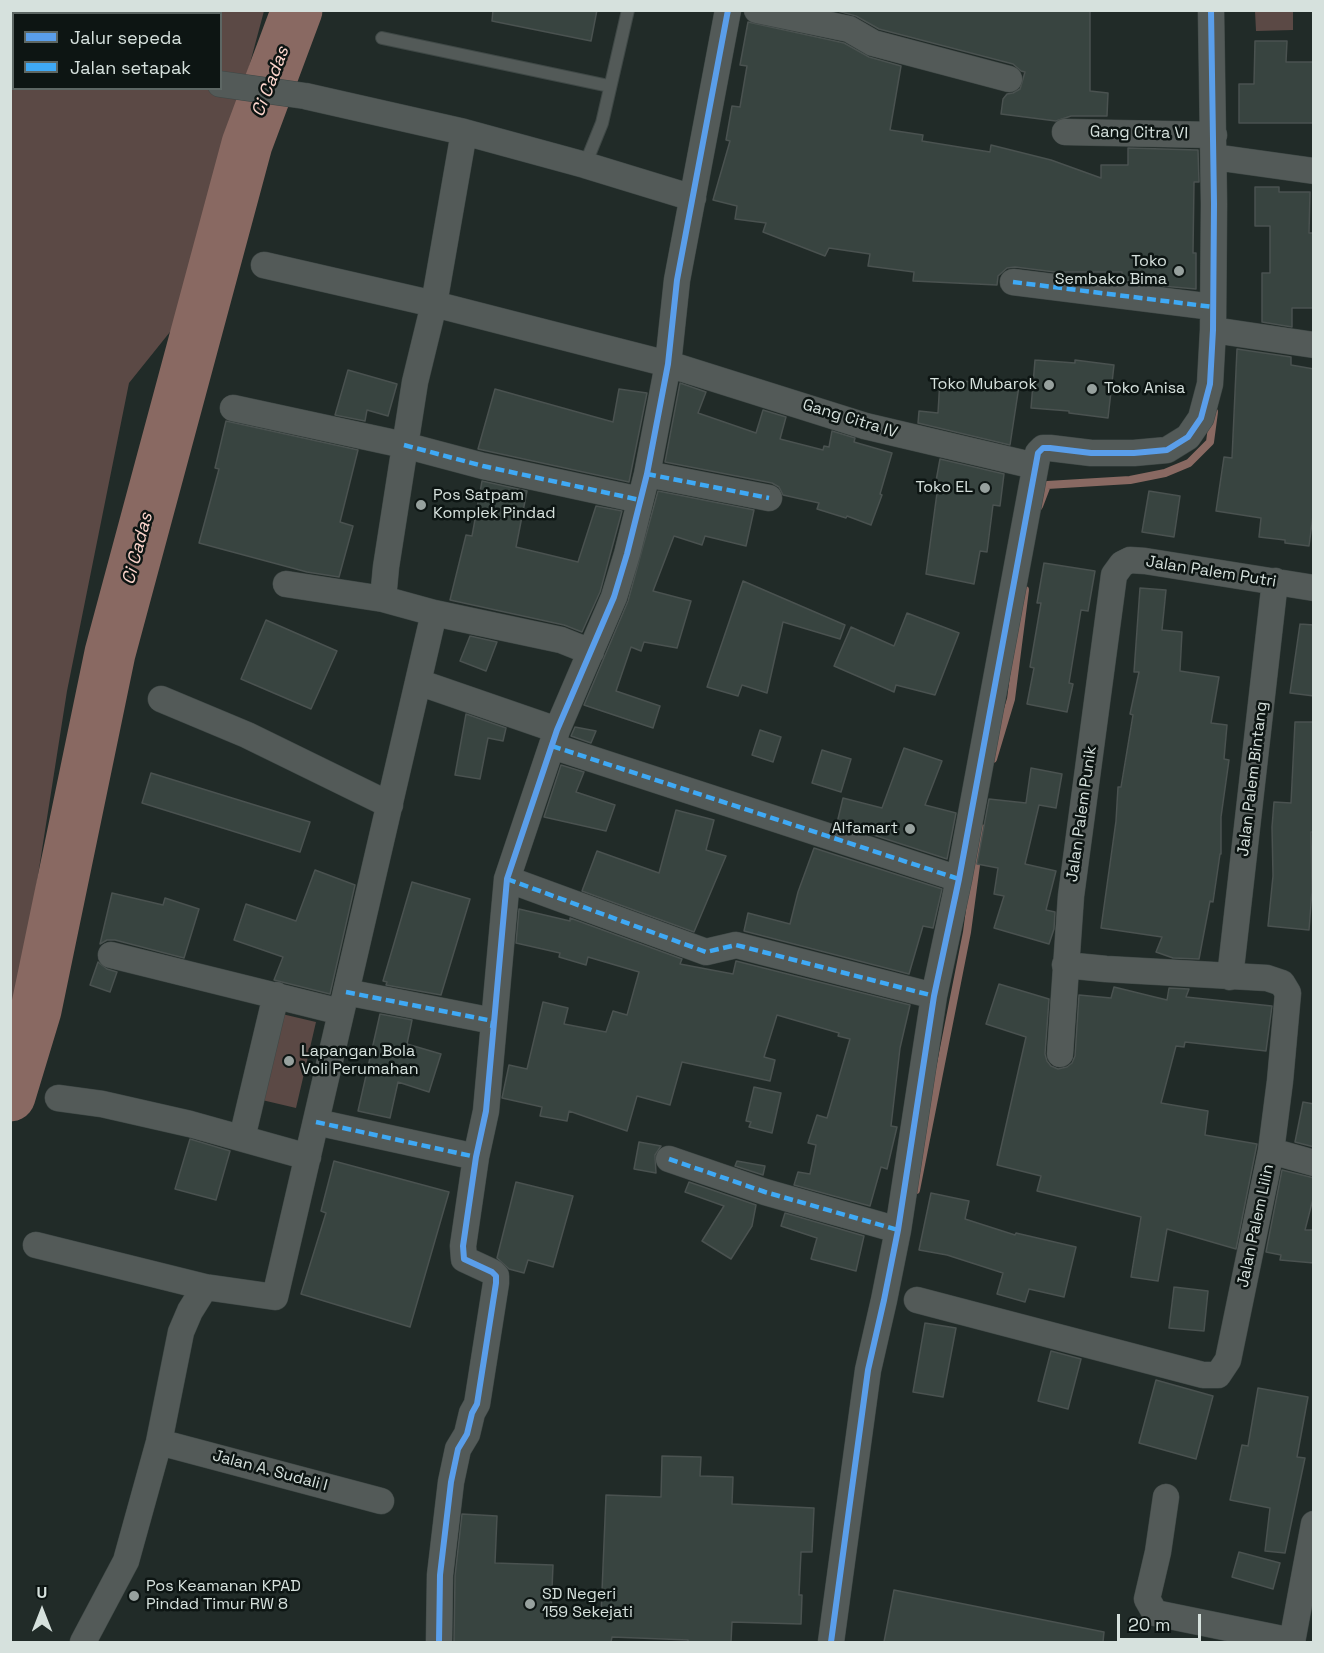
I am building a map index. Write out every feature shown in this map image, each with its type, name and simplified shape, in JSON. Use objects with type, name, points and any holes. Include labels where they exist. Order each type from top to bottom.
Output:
[{"type":"street","points":[[439,1642],[440,1575],[451,1482],[458,1449],[467,1434],[472,1413],[477,1404],[496,1283],[496,1276],[492,1272],[470,1264],[463,1255],[476,1157],[486,1111],[507,879],[555,738],[614,597],[627,554],[668,364],[677,280],[728,10]]},
{"type":"street","points":[[757,10],[849,29],[873,43],[1010,79]]},
{"type":"street","points":[[831,1642],[868,1371],[885,1300],[898,1230],[934,996],[959,879],[1038,453],[1043,448],[1134,453],[1167,450],[1188,437],[1201,418],[1210,384],[1218,152],[1211,10]]},
{"type":"street","points":[[232,86],[304,96],[464,132],[585,165],[693,198]]},
{"type":"street","points":[[383,599],[404,445],[415,382],[434,304],[464,132]]},
{"type":"street","name":"Gang Citra VI","points":[[1065,132],[1218,152],[1314,171]]},
{"type":"street","name":"Gang Citra IV","points":[[264,265],[434,304],[668,364],[865,426],[1035,466]]},
{"type":"street","points":[[1013,282],[1213,319],[1314,345]]},
{"type":"street","points":[[233,408],[640,500]]},
{"type":"street","points":[[646,474],[769,498]]},
{"type":"street","name":"Jalan Palem Putri","points":[[1114,575],[1122,564],[1130,560],[1314,588]]},
{"type":"street","name":"Jalan Palem Punik","points":[[1060,1054],[1071,896],[1114,575]]},
{"type":"street","name":"Jalan Palem Bintang","points":[[1230,977],[1275,581]]},
{"type":"street","points":[[286,584],[383,599],[434,613],[561,640],[591,652]]},
{"type":"street","points":[[36,1245],[205,1287],[275,1298],[434,613]]},
{"type":"street","points":[[418,682],[555,738],[959,879]]},
{"type":"street","points":[[161,699],[247,735],[390,805]]},
{"type":"street","points":[[507,879],[706,951],[736,945],[934,996]]},
{"type":"street","points":[[111,955],[276,995],[493,1021]]},
{"type":"street","name":"Jalan Palem Lilin","points":[[916,1300],[1203,1375],[1218,1375],[1228,1360],[1271,1150],[1288,993],[1282,983],[1267,978],[1106,969],[1065,964]]},
{"type":"street","points":[[242,1137],[276,995]]},
{"type":"street","points":[[58,1098],[102,1104],[242,1137],[308,1157]]},
{"type":"street","points":[[316,1122],[476,1157]]},
{"type":"street","points":[[1271,1150],[1314,1163]]},
{"type":"street","points":[[669,1159],[765,1192],[898,1230]]},
{"type":"street","points":[[83,1642],[126,1561],[159,1442],[181,1332],[190,1311],[205,1287]]},
{"type":"street","name":"Jalan A. Sudali I","points":[[159,1442],[381,1501]]},
{"type":"street","points":[[1166,1497],[1148,1599],[1155,1613],[1292,1642],[1314,1524]]},
{"type":"lane","points":[[585,165],[602,123],[628,10]]},
{"type":"lane","points":[[382,38],[609,86]]},
{"type":"shaded area","points":[[11,11],[264,11],[182,317],[129,383],[67,691],[30,926],[11,1014]]},
{"type":"shaded area","points":[[1255,11],[1293,11],[1293,30],[1256,31]]},
{"type":"shaded area","name":"Lapangan Bola Voli Perumahan","points":[[282,1014],[316,1022],[296,1108],[262,1100]]},
{"type":"building","points":[[493,10],[597,10],[591,41],[492,21]]},
{"type":"building","points":[[834,10],[1090,10],[1090,91],[1108,93],[1107,116],[1071,116],[1056,121],[1001,114],[1003,99],[1007,94],[1020,89],[1025,72],[1013,64],[879,29],[856,16]]},
{"type":"building","points":[[748,22],[844,43],[869,57],[901,66],[890,130],[923,135],[922,141],[990,152],[991,145],[1051,160],[1101,178],[1101,165],[1128,165],[1128,148],[1198,150],[1199,182],[1194,182],[1193,253],[1196,253],[1196,289],[1122,280],[1122,272],[1055,272],[1015,267],[1007,268],[998,276],[997,285],[913,281],[914,272],[868,266],[870,254],[829,248],[825,256],[763,232],[766,223],[735,219],[737,206],[713,200],[730,141],[726,140],[732,106],[740,107],[747,66],[740,65]]},
{"type":"building","points":[[1255,41],[1287,41],[1286,62],[1314,62],[1314,123],[1239,123],[1239,84],[1254,84]]},
{"type":"building","points":[[1255,187],[1279,187],[1279,192],[1310,192],[1309,233],[1314,233],[1314,308],[1292,308],[1292,327],[1262,322],[1262,273],[1270,273],[1270,226],[1255,226]]},
{"type":"building","points":[[1237,349],[1291,357],[1291,365],[1314,369],[1314,508],[1309,546],[1259,537],[1261,518],[1216,511],[1224,457],[1232,458]]},
{"type":"building","points":[[1035,360],[1075,363],[1075,360],[1114,365],[1108,418],[1069,413],[1069,411],[1031,408]]},
{"type":"building","points":[[348,370],[397,384],[388,416],[367,410],[365,421],[335,415]]},
{"type":"building","points":[[940,379],[1019,386],[1010,445],[918,423],[919,411],[938,413]]},
{"type":"building","points":[[680,383],[706,392],[698,413],[756,433],[763,410],[786,417],[780,439],[823,450],[824,446],[829,447],[832,431],[855,438],[854,442],[892,453],[880,494],[882,495],[871,525],[847,516],[846,518],[817,509],[819,503],[783,495],[779,487],[772,483],[665,462]]},
{"type":"building","points":[[495,389],[613,422],[619,389],[647,393],[629,482],[478,449]]},
{"type":"building","points":[[226,421],[358,450],[340,522],[353,526],[339,577],[307,572],[199,543],[219,469],[215,468]]},
{"type":"building","points":[[940,459],[1004,474],[1000,506],[993,505],[987,552],[980,551],[974,584],[926,574],[937,493],[934,492]]},
{"type":"building","points":[[482,481],[527,491],[516,547],[578,562],[596,506],[622,511],[600,592],[582,632],[564,625],[450,600],[466,535],[472,536]]},
{"type":"building","points":[[658,491],[754,510],[746,546],[705,536],[702,545],[674,536],[653,591],[691,601],[677,648],[644,642],[641,651],[631,647],[616,691],[660,706],[653,728],[584,705],[628,601]]},
{"type":"building","points":[[1149,491],[1180,496],[1174,537],[1142,532]]},
{"type":"building","points":[[1044,563],[1095,571],[1088,611],[1081,610],[1069,683],[1073,684],[1067,712],[1027,704],[1034,668],[1030,667],[1041,603],[1037,603]]},
{"type":"building","points":[[743,581],[845,625],[840,639],[783,622],[767,693],[742,685],[738,696],[707,687]]},
{"type":"building","points":[[1140,588],[1166,590],[1162,630],[1182,632],[1180,671],[1219,677],[1211,723],[1227,725],[1224,759],[1229,760],[1221,817],[1221,854],[1213,902],[1210,901],[1199,959],[1173,958],[1156,952],[1162,937],[1101,928],[1116,821],[1118,787],[1121,787],[1133,715],[1130,714],[1139,672],[1134,672]]},
{"type":"building","points":[[907,613],[959,633],[935,695],[896,685],[894,692],[834,666],[851,627],[894,646]]},
{"type":"building","points":[[266,620],[337,651],[311,709],[241,679]]},
{"type":"building","points":[[1300,624],[1314,625],[1314,696],[1290,693]]},
{"type":"building","points":[[470,636],[497,642],[486,671],[460,661]]},
{"type":"building","points":[[466,714],[506,728],[503,741],[488,738],[480,779],[455,775]]},
{"type":"building","points":[[1295,722],[1314,722],[1314,832],[1311,832],[1312,891],[1309,930],[1268,926],[1273,876],[1274,802],[1291,803]]},
{"type":"building","points":[[575,727],[596,731],[591,743],[571,736]]},
{"type":"building","points":[[760,730],[781,737],[773,762],[752,755]]},
{"type":"building","points":[[904,748],[942,761],[925,805],[956,813],[947,859],[837,823],[843,798],[882,808]]},
{"type":"building","points":[[822,750],[851,759],[841,792],[812,783]]},
{"type":"building","points":[[561,765],[584,772],[576,792],[615,805],[606,831],[544,817]]},
{"type":"building","points":[[1031,768],[1062,774],[1056,808],[1039,805],[1025,864],[1056,871],[1046,910],[1055,912],[1054,929],[1049,944],[994,928],[1004,896],[994,894],[998,868],[977,864],[989,799],[1026,803]]},
{"type":"building","points":[[151,773],[310,822],[300,852],[142,803]]},
{"type":"building","points":[[676,810],[714,820],[706,850],[726,856],[694,932],[582,891],[597,851],[659,873]]},
{"type":"building","points":[[814,848],[942,889],[933,928],[923,926],[909,974],[744,931],[748,913],[790,924],[798,892]]},
{"type":"building","points":[[315,870],[355,885],[330,994],[274,980],[283,957],[234,940],[246,904],[296,921]]},
{"type":"building","points":[[412,882],[470,899],[441,995],[386,985],[387,982],[383,981]]},
{"type":"building","points":[[112,893],[163,905],[165,898],[199,909],[184,958],[115,940],[107,940],[100,944]]},
{"type":"building","points":[[519,909],[570,921],[570,918],[682,959],[680,964],[733,974],[736,961],[910,1005],[900,1048],[891,1126],[897,1127],[887,1169],[881,1167],[870,1206],[794,1185],[798,1172],[810,1174],[816,1145],[808,1143],[817,1115],[827,1118],[850,1039],[838,1036],[839,1033],[777,1015],[764,1057],[775,1060],[770,1081],[682,1062],[670,1105],[637,1096],[627,1131],[569,1111],[567,1121],[540,1116],[542,1107],[502,1098],[509,1065],[527,1069],[543,1002],[568,1008],[564,1024],[606,1032],[613,1011],[627,1015],[639,972],[588,957],[586,965],[559,957],[560,953],[516,943]]},
{"type":"building","points":[[98,962],[107,969],[117,972],[110,992],[90,985]]},
{"type":"building","points":[[999,984],[1049,999],[1045,1054],[1051,1066],[1058,1069],[1067,1067],[1075,1056],[1079,995],[1111,998],[1114,987],[1167,1000],[1169,988],[1189,989],[1186,997],[1272,1006],[1266,1051],[1185,1042],[1184,1047],[1176,1046],[1161,1103],[1208,1111],[1205,1135],[1257,1144],[1236,1249],[1167,1229],[1158,1281],[1131,1277],[1141,1217],[1037,1191],[1041,1176],[997,1165],[1026,1037],[986,1024]]},
{"type":"building","points":[[380,1014],[412,1020],[407,1044],[441,1054],[429,1092],[398,1082],[390,1118],[358,1111]]},
{"type":"building","points":[[754,1087],[781,1093],[772,1133],[749,1127],[751,1122],[746,1121]]},
{"type":"building","points":[[1303,1102],[1314,1104],[1314,1147],[1295,1142]]},
{"type":"building","points":[[190,1139],[230,1151],[216,1200],[175,1189]]},
{"type":"building","points":[[639,1142],[661,1146],[655,1155],[656,1173],[634,1169]]},
{"type":"building","points":[[334,1161],[449,1192],[410,1327],[301,1294],[326,1213],[321,1211]]},
{"type":"building","points":[[737,1161],[765,1166],[763,1175],[735,1166]]},
{"type":"building","points":[[1282,1170],[1314,1178],[1314,1195],[1305,1230],[1314,1230],[1314,1263],[1280,1260],[1281,1255],[1266,1252]]},
{"type":"building","points":[[516,1182],[573,1196],[553,1267],[528,1260],[524,1273],[509,1269],[497,1258]]},
{"type":"building","points":[[689,1182],[756,1205],[752,1226],[731,1259],[702,1241],[724,1206],[685,1192]]},
{"type":"building","points":[[931,1193],[969,1201],[965,1219],[1015,1235],[1016,1233],[1076,1247],[1064,1297],[1029,1289],[1025,1302],[997,1294],[1003,1273],[947,1255],[919,1250]]},
{"type":"building","points":[[785,1213],[864,1236],[856,1271],[811,1259],[817,1238],[781,1226]]},
{"type":"building","points":[[1174,1287],[1208,1291],[1204,1331],[1169,1328]]},
{"type":"building","points":[[925,1323],[956,1328],[943,1397],[913,1392]]},
{"type":"building","points":[[1051,1351],[1081,1359],[1068,1409],[1038,1401]]},
{"type":"building","points":[[1156,1380],[1213,1396],[1196,1459],[1139,1443]]},
{"type":"building","points":[[1258,1388],[1308,1397],[1297,1457],[1305,1458],[1285,1553],[1265,1551],[1270,1508],[1230,1500],[1242,1445],[1248,1446]]},
{"type":"building","points":[[662,1456],[701,1457],[700,1476],[733,1477],[732,1504],[814,1508],[812,1552],[801,1552],[799,1595],[802,1595],[801,1624],[732,1622],[731,1642],[688,1642],[688,1640],[612,1637],[611,1642],[454,1642],[455,1576],[462,1514],[497,1516],[495,1563],[553,1565],[551,1613],[601,1615],[606,1495],[661,1497]]},
{"type":"building","points":[[1239,1552],[1280,1563],[1273,1589],[1232,1577]]},
{"type":"building","points":[[894,1590],[1104,1632],[1103,1642],[884,1642]]},
{"type":"waterway","name":"Ci Cadas","points":[[10,1096],[36,1010],[110,653],[247,144],[297,10]]},
{"type":"waterway","points":[[1039,506],[1047,485],[1130,480],[1165,473],[1189,463],[1210,442],[1214,412]]},
{"type":"waterway","points":[[993,759],[1011,699],[1025,590]]},
{"type":"waterway","points":[[916,1190],[967,932],[981,828]]},
{"type":"marked path","points":[[1013,282],[1213,307]]},
{"type":"marked path","points":[[404,445],[483,466],[640,500]]},
{"type":"marked path","points":[[647,474],[769,498]]},
{"type":"marked path","points":[[552,746],[959,879]]},
{"type":"marked path","points":[[507,879],[706,952],[736,945],[934,996]]},
{"type":"marked path","points":[[346,992],[493,1021],[492,1028]]},
{"type":"marked path","points":[[316,1122],[476,1157]]},
{"type":"marked path","points":[[669,1159],[765,1192],[898,1230]]},
{"type":"cycle path","points":[[439,1642],[440,1575],[451,1482],[458,1449],[467,1434],[472,1413],[477,1404],[496,1283],[496,1276],[492,1272],[464,1259],[463,1246],[476,1157],[486,1111],[507,879],[557,730],[614,597],[627,554],[647,474],[668,364],[677,280],[728,10]]},
{"type":"cycle path","points":[[831,1642],[868,1370],[898,1230],[934,996],[959,879],[1038,453],[1043,448],[1091,453],[1167,450],[1188,437],[1201,418],[1210,384],[1214,204],[1211,10]]},
{"type":"place","name":"Toko Sembako Bima","points":[[1179,271]]},
{"type":"place","name":"Toko Mubarok","points":[[1049,385]]},
{"type":"place","name":"Toko Anisa","points":[[1092,389]]},
{"type":"place","name":"Toko EL","points":[[985,488]]},
{"type":"place","name":"Pos Satpam Komplek Pindad","points":[[421,505]]},
{"type":"place","name":"Alfamart","points":[[910,829]]},
{"type":"place","name":"Lapangan Bola Voli Perumahan","points":[[289,1061]]},
{"type":"place","name":"Pos Keamanan KPAD Pindad Timur RW 8","points":[[134,1596]]},
{"type":"place","name":"SD Negeri 159 Sekejati","points":[[530,1604]]}]
